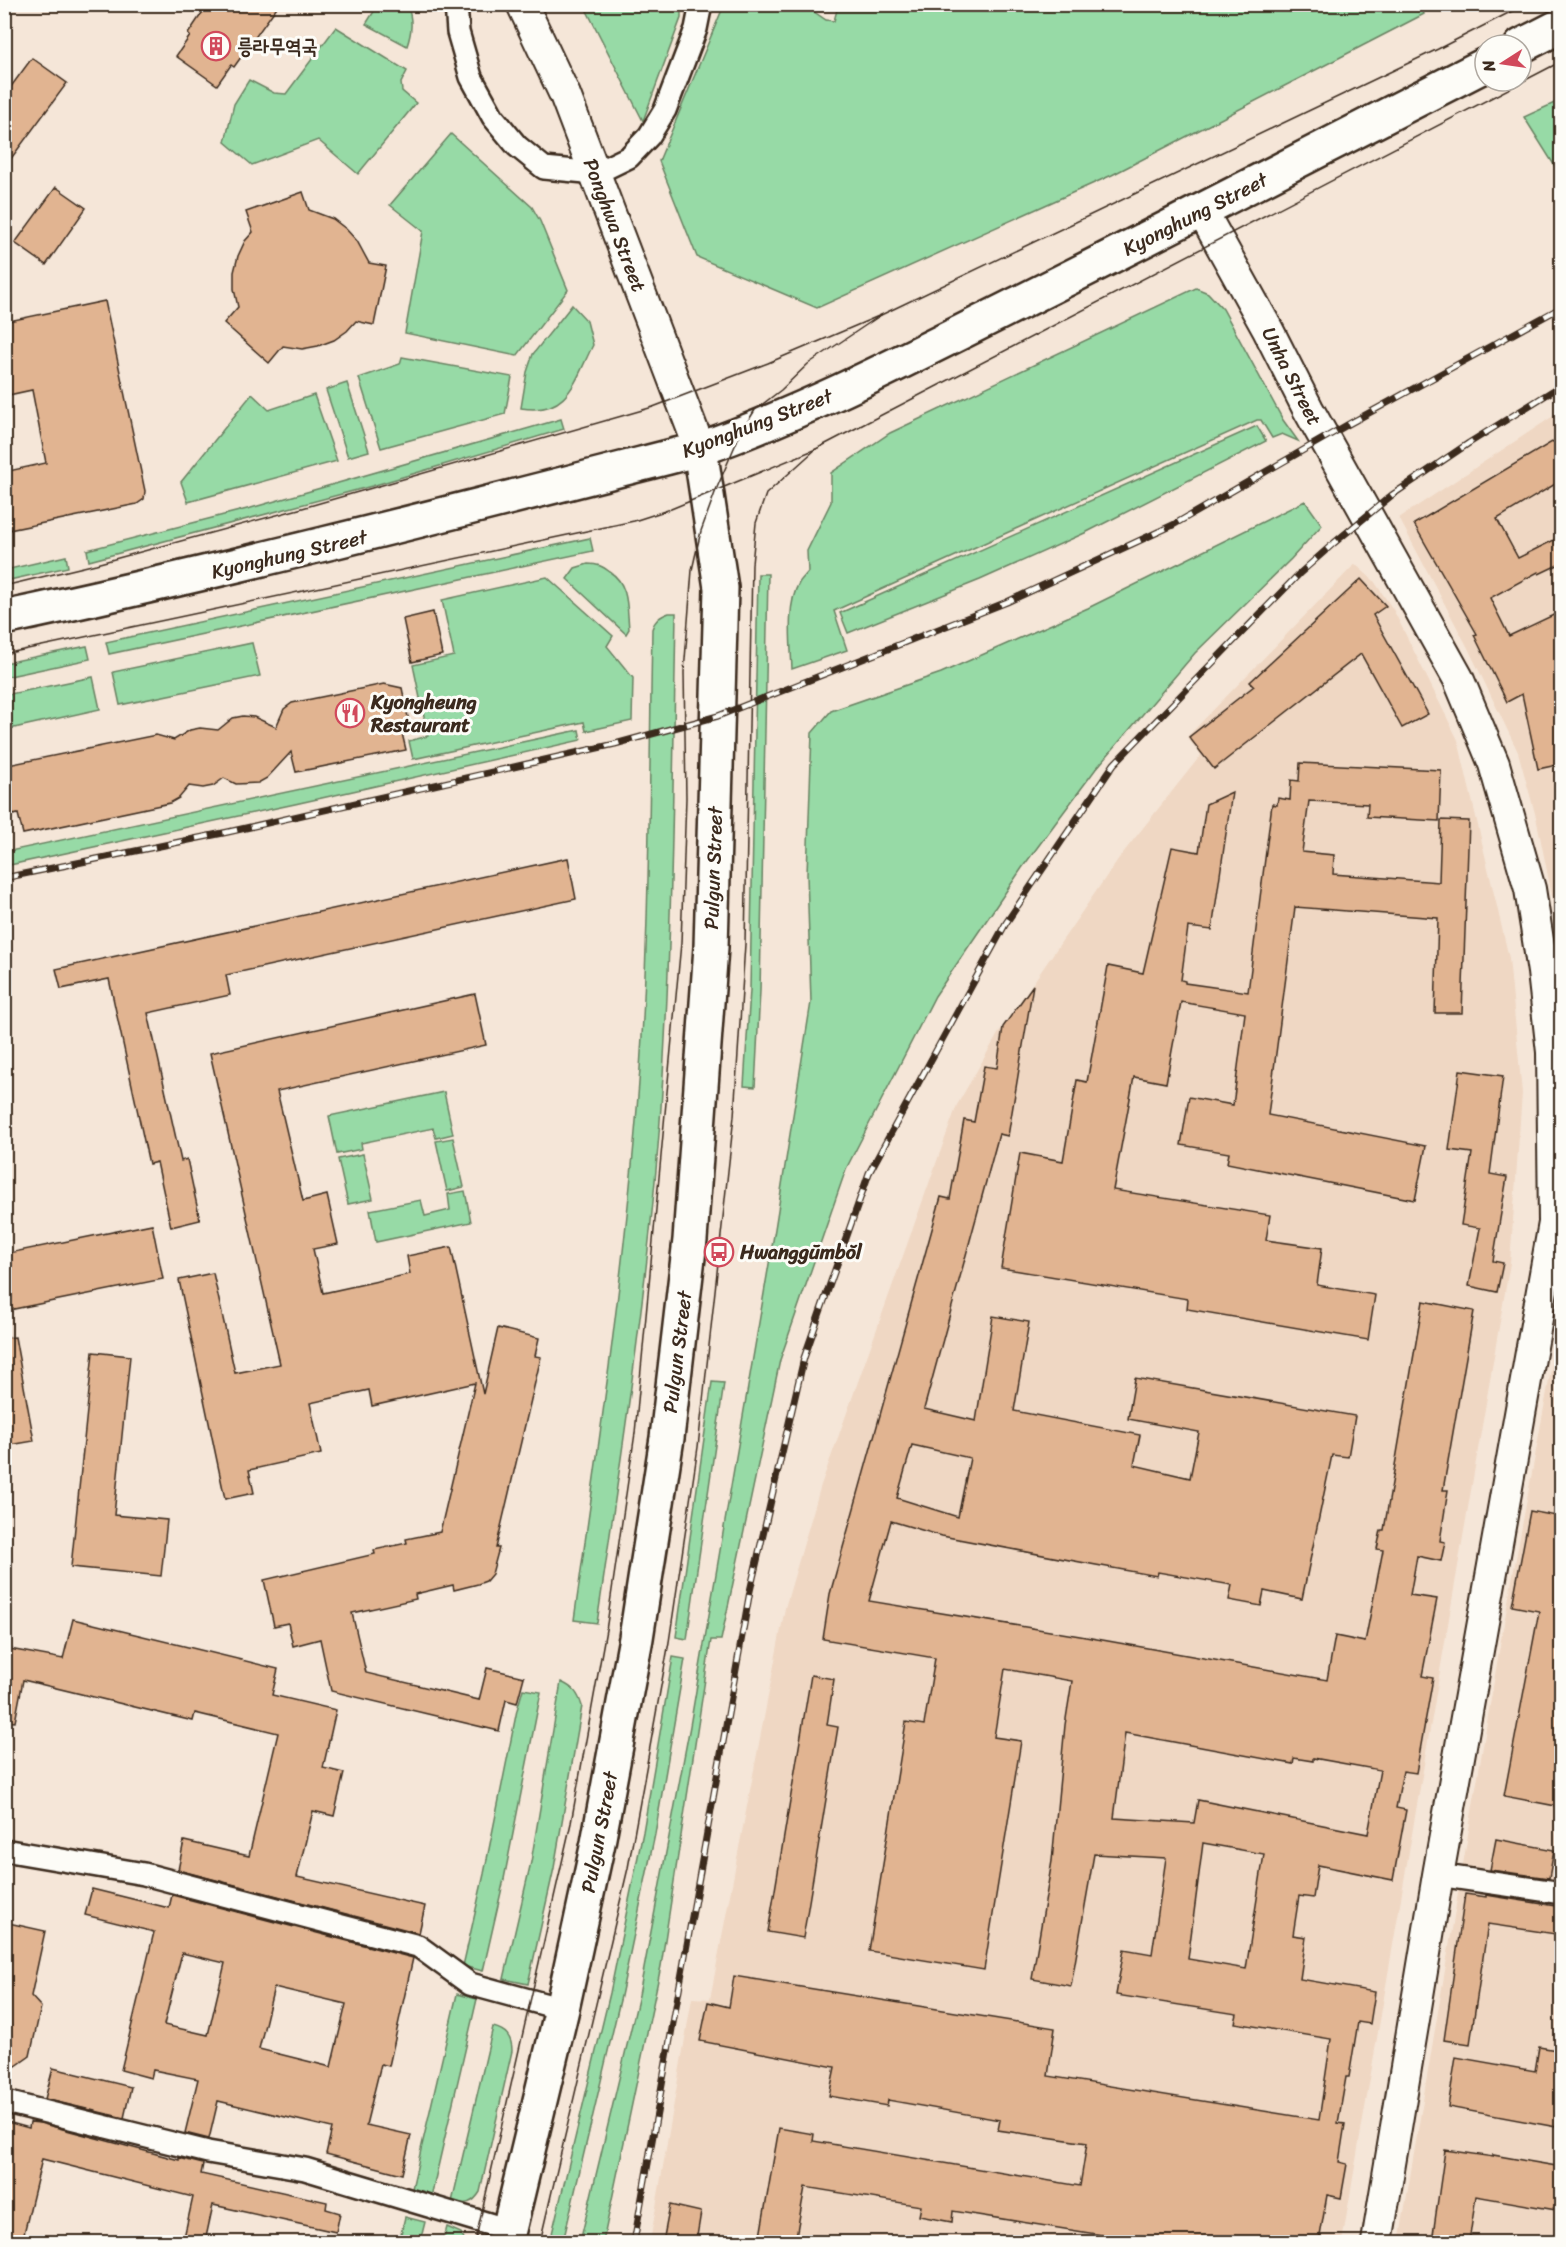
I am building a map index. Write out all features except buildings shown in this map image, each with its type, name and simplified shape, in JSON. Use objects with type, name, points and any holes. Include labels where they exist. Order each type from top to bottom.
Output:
[{"type":"main road","points":[[1533,40],[1562,25]]},
{"type":"main road","name":"Kyonghung Street","points":[[4,618],[142,589],[383,531],[700,448],[740,434],[864,381],[1202,211],[1473,71]]},
{"type":"main road","name":"Pulgun Street","points":[[508,2236],[562,2009],[598,1842],[636,1638],[667,1438],[690,1240],[711,947],[721,588],[700,448]]},
{"type":"street","points":[[456,4],[458,32],[471,77],[493,117],[517,146],[544,168],[596,173],[629,157],[650,136],[665,110],[696,29],[701,4]]},
{"type":"street","name":"Ponghwa Street","points":[[522,4],[565,95],[700,448]]},
{"type":"street","name":"Unha Street","points":[[1202,211],[1268,330],[1308,409],[1458,678],[1494,764],[1530,889],[1552,1052],[1554,1223],[1438,1875],[1377,2242]]},
{"type":"street","points":[[4,1850],[144,1874],[418,1947],[470,1984],[562,2009]]},
{"type":"street","points":[[1438,1875],[1562,1893]]},
{"type":"street","points":[[4,2103],[208,2152],[305,2169],[508,2236]]},
{"type":"shaded area","points":[[1561,411],[1561,940],[1536,817],[1518,752],[1468,648],[1399,518]]},
{"type":"shaded area","points":[[1355,564],[1374,581],[1394,611],[1458,740],[1509,958],[1522,1093],[1510,1263],[1342,2242],[650,2242],[692,1998],[710,1999],[785,1608],[821,1485],[957,1105],[998,1034],[1119,858],[1201,755],[1187,737]]},
{"type":"shaded area","points":[[1561,1316],[1561,2242],[1399,2242],[1502,1634]]},
{"type":"green space","points":[[1421,4],[1424,14],[1112,175],[817,308],[697,257],[659,161],[724,5],[804,5],[826,20],[834,21],[838,6]]},
{"type":"green space","points":[[378,5],[407,5],[411,25],[407,46],[366,24]]},
{"type":"green space","points":[[584,5],[681,5],[681,18],[643,121]]},
{"type":"green space","points":[[336,27],[407,71],[401,83],[402,91],[416,103],[358,174],[318,140],[252,165],[225,142],[234,104],[249,80],[274,93],[286,94]]},
{"type":"green space","points":[[1561,100],[1561,176],[1524,117]]},
{"type":"green space","points":[[451,134],[532,207],[568,290],[517,356],[405,333],[423,231],[390,205]]},
{"type":"green space","points":[[1196,288],[1208,293],[1223,309],[1283,420],[1298,441],[1282,434],[1272,438],[1261,420],[1257,420],[834,611],[847,650],[792,669],[790,625],[792,602],[799,583],[808,572],[807,551],[831,502],[831,473],[890,433]]},
{"type":"green space","points":[[572,305],[587,321],[593,345],[581,371],[568,393],[560,401],[537,409],[521,408],[527,372],[533,354]]},
{"type":"green space","points":[[402,357],[512,377],[505,414],[381,448],[359,378],[400,364]]},
{"type":"green space","points":[[347,383],[369,451],[348,457],[326,390]]},
{"type":"green space","points":[[252,394],[269,410],[314,395],[337,461],[188,502],[181,482]]},
{"type":"green space","points":[[561,419],[564,429],[372,486],[89,561],[87,550],[251,508]]},
{"type":"green space","points":[[1257,426],[1266,441],[1087,532],[980,580],[848,633],[840,613]]},
{"type":"green space","points":[[1305,501],[1322,525],[1291,559],[1195,653],[1095,770],[1022,868],[935,996],[846,1169],[780,1360],[721,1640],[711,1640],[661,1966],[603,2242],[580,2242],[639,1995],[690,1726],[775,1229],[811,1002],[807,874],[812,733],[831,711],[941,673],[1088,608]]},
{"type":"green space","points":[[590,538],[593,551],[109,654],[106,642]]},
{"type":"green space","points":[[66,556],[68,567],[5,581],[5,570]]},
{"type":"green space","points":[[588,564],[605,568],[621,583],[627,605],[629,629],[626,634],[567,579],[575,568]]},
{"type":"green space","points":[[758,574],[768,574],[760,991],[755,1087],[744,1086],[750,990]]},
{"type":"green space","points":[[547,577],[613,636],[607,646],[633,678],[632,721],[586,731],[584,722],[413,759],[409,741],[428,736],[413,665],[454,656],[442,600]]},
{"type":"green space","points":[[669,613],[676,613],[673,799],[661,1107],[642,1301],[597,1623],[574,1620],[617,1301],[637,1109],[647,929],[652,629],[658,619]]},
{"type":"green space","points":[[252,643],[260,676],[120,705],[113,672]]},
{"type":"green space","points":[[87,646],[90,659],[5,677],[5,663]]},
{"type":"green space","points":[[93,677],[100,709],[5,730],[5,695]]},
{"type":"green space","points":[[579,730],[581,740],[5,866],[5,852]]},
{"type":"green space","points":[[444,1092],[453,1134],[436,1138],[433,1128],[361,1143],[362,1149],[337,1154],[329,1116]]},
{"type":"green space","points":[[453,1138],[464,1187],[447,1191],[436,1141]]},
{"type":"green space","points":[[363,1154],[373,1199],[348,1204],[338,1159]]},
{"type":"green space","points":[[465,1191],[471,1222],[376,1242],[370,1210],[421,1200],[425,1216],[450,1210],[448,1194]]},
{"type":"green space","points":[[712,1382],[724,1383],[687,1639],[676,1637]]},
{"type":"green space","points":[[673,1657],[685,1659],[655,1834],[621,1996],[563,2242],[550,2242],[610,1993],[643,1832]]},
{"type":"green space","points":[[561,1682],[575,1691],[582,1706],[554,1868],[528,1984],[504,1979],[531,1862]]},
{"type":"green space","points":[[523,1689],[541,1692],[504,1879],[483,1971],[463,1966]]},
{"type":"green space","points":[[457,1994],[477,1999],[431,2197],[411,2193]]},
{"type":"green space","points":[[493,2027],[507,2035],[512,2051],[480,2192],[468,2203],[452,2202]]},
{"type":"green space","points":[[405,2217],[425,2222],[420,2242],[399,2242]]},
{"type":"green space","points":[[447,2227],[461,2233],[465,2242],[443,2242]]},
{"type":"tram line","points":[[4,586],[96,564],[299,509],[653,407],[768,363],[881,315],[1438,49],[1526,4]]},
{"type":"tram line","points":[[4,654],[634,521],[671,509],[816,449],[1562,61]]},
{"type":"tram line","points":[[475,2242],[571,1823],[607,1624],[635,1433],[681,943],[686,798],[684,672],[692,570],[701,531],[716,490],[740,434],[755,410],[781,390],[808,364],[881,315]]},
{"type":"tram line","points":[[540,2242],[628,1868],[669,1642],[698,1447],[734,1116],[745,944],[752,564],[756,523],[766,494],[816,449]]},
{"type":"railway","points":[[4,878],[228,832],[615,744],[718,716],[1007,602],[1173,525],[1347,425],[1562,307]]},
{"type":"railway","points":[[634,2242],[750,1591],[804,1358],[869,1173],[1006,923],[1114,764],[1299,574],[1334,543],[1392,495],[1469,443],[1562,385]]},
{"type":"place","name":"릉라무역국","points":[[216,46]]},
{"type":"place","name":"Kyongheung Restaurant","points":[[350,713]]},
{"type":"place","name":"Hwanggŭmbŏl","points":[[719,1252]]}]
